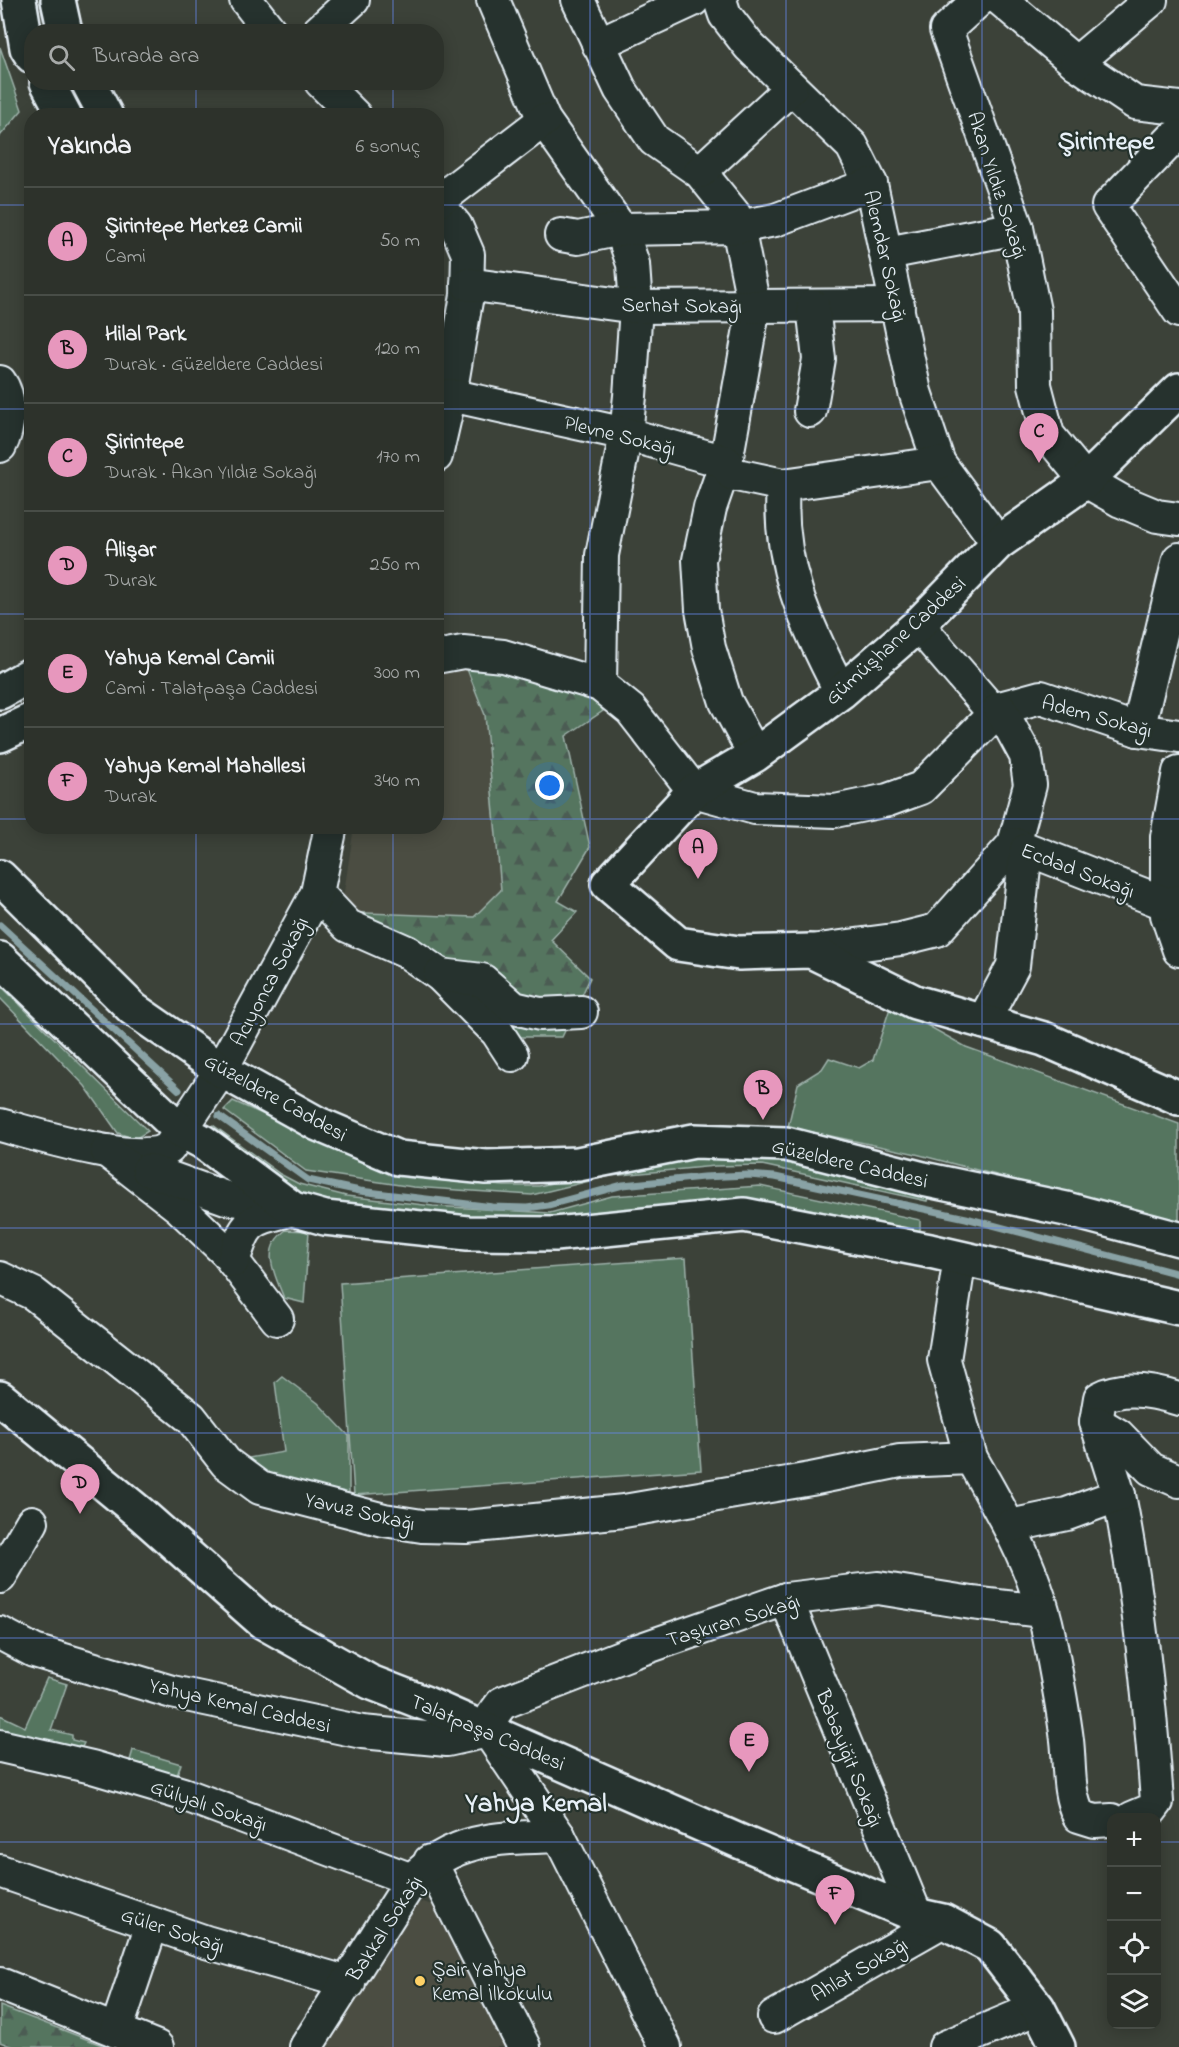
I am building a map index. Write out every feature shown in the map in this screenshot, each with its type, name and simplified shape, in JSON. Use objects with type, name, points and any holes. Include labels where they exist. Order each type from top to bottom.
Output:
[{"type":"main road","points":[[19,0],[24,30]]},
{"type":"main road","points":[[58,0],[63,24]]},
{"type":"main road","points":[[51,90],[61,108]]},
{"type":"main road","points":[[92,90],[102,108]]},
{"type":"main road","name":"Gümüşhane Caddesi","points":[[811,951],[739,953],[678,944],[608,885],[694,791],[755,755],[841,692],[918,625],[998,543],[1086,481],[1179,390]]},
{"type":"main road","points":[[0,692],[24,678]]},
{"type":"main road","points":[[0,735],[24,724]]},
{"type":"main road","name":"Güzeldere Caddesi","points":[[0,877],[133,1009],[221,1070],[318,1124],[398,1158],[486,1167],[509,1167],[578,1164],[694,1141],[786,1144],[922,1179],[1066,1209],[1179,1239]]},
{"type":"main road","points":[[811,951],[915,1002],[1044,1039],[1179,1098]]},
{"type":"main road","points":[[0,959],[180,1130],[203,1142],[293,1209],[325,1218],[468,1233],[555,1234],[744,1215],[960,1258],[1179,1308]]},
{"type":"main road","name":"Talatpaşa Caddesi","points":[[0,1398],[141,1514],[262,1622],[370,1682],[930,1918],[990,1946],[1038,2008],[1058,2047]]},
{"type":"street","points":[[246,0],[265,24]]},
{"type":"street","points":[[327,24],[353,0]]},
{"type":"street","points":[[493,0],[544,120],[621,229],[633,264],[636,307],[626,435],[603,555],[600,686]]},
{"type":"street","points":[[578,0],[620,89],[654,140],[700,172],[734,214],[738,227],[754,306],[726,462],[710,508],[699,560],[702,610],[709,648],[726,702],[755,755]]},
{"type":"street","points":[[598,44],[693,0]]},
{"type":"street","name":"Alemdar Sokağı","points":[[720,0],[725,15],[748,46],[852,146],[871,184],[915,392],[939,463],[998,543]]},
{"type":"street","name":"Akan Yıldız Sokağı","points":[[980,0],[946,30],[1017,228],[1034,311],[1035,385],[1041,413],[1048,435],[1086,481]]},
{"type":"street","points":[[1001,0],[1076,63],[1135,103],[1179,108]]},
{"type":"street","points":[[1076,63],[1151,0]]},
{"type":"street","points":[[700,172],[791,88]]},
{"type":"street","points":[[329,90],[347,108]]},
{"type":"street","points":[[444,197],[544,120]]},
{"type":"street","points":[[1179,135],[1173,138],[1108,206],[1179,311]]},
{"type":"street","points":[[561,236],[578,238],[621,229],[738,227],[775,219],[871,184]]},
{"type":"street","points":[[444,211],[456,226],[468,254],[468,284],[444,421]]},
{"type":"street","points":[[887,253],[1017,228]]},
{"type":"street","name":"Serhat Sokağı","points":[[468,284],[636,307],[898,305]]},
{"type":"street","points":[[810,411],[819,359],[813,306]]},
{"type":"street","points":[[0,382],[4,388],[7,419],[6,434],[0,446]]},
{"type":"street","name":"Plevne Sokağı","points":[[450,395],[626,435],[726,462],[732,474],[783,486],[939,463]]},
{"type":"street","points":[[1086,481],[1121,501],[1157,516],[1179,519]]},
{"type":"street","points":[[783,486],[781,512],[790,577],[814,640],[841,692]]},
{"type":"street","points":[[1138,730],[1179,559]]},
{"type":"street","points":[[918,625],[997,711],[1026,756],[1030,785],[1020,847],[1013,966],[982,1022]]},
{"type":"street","points":[[444,656],[463,652],[503,656],[600,686],[631,710],[694,791],[755,808],[835,811],[888,800],[921,788],[997,711]]},
{"type":"street","name":"Adem Sokağı","points":[[997,711],[1041,697],[1138,730],[1179,736]]},
{"type":"street","points":[[1179,772],[1167,837],[1173,902],[1167,915],[1179,950]]},
{"type":"street","name":"Acıyonca Sokağı","points":[[106,1151],[148,1155],[160,1154],[169,1148],[221,1070],[317,893],[329,834]]},
{"type":"street","name":"Ecdad Sokağı","points":[[811,951],[901,939],[937,930],[1020,847],[1173,902]]},
{"type":"street","name":"Acıyonca Sokağı","points":[[317,893],[348,926],[407,952],[440,975],[497,1032],[512,1055]]},
{"type":"street","points":[[440,975],[482,980],[514,1008],[540,1014],[581,1012]]},
{"type":"street","points":[[0,1125],[106,1151],[163,1177],[226,1198],[293,1209]]},
{"type":"street","points":[[106,1151],[179,1206],[233,1261],[277,1319]]},
{"type":"street","points":[[233,1261],[244,1230],[256,1219],[293,1209]]},
{"type":"street","points":[[960,1258],[944,1360],[971,1458],[1010,1526],[1031,1569],[1051,1642],[1067,1738],[1072,1802],[1079,1816],[1095,1821],[1107,1820]]},
{"type":"street","name":"Yavuz Sokağı","points":[[0,1278],[34,1294],[190,1418],[226,1463],[260,1488],[384,1520],[422,1526],[466,1527],[624,1511],[900,1461],[971,1458]]},
{"type":"street","points":[[1144,1813],[1151,1810],[1157,1802],[1131,1555],[1119,1494],[1096,1422],[1100,1398],[1114,1390],[1159,1393],[1179,1399]]},
{"type":"street","points":[[1096,1422],[1118,1435],[1151,1468],[1179,1481]]},
{"type":"street","points":[[1010,1526],[1067,1514],[1119,1494]]},
{"type":"street","points":[[0,1540],[32,1522],[0,1577]]},
{"type":"street","name":"Taşkıran Sokağı","points":[[488,1731],[493,1714],[501,1703],[633,1652],[786,1599],[878,1588],[972,1604],[1042,1611]]},
{"type":"street","name":"Babayiğit Sokağı","points":[[786,1599],[930,1918]]},
{"type":"street","name":"Yahya Kemal Caddesi","points":[[0,1633],[34,1652],[172,1692],[362,1732],[447,1740],[488,1731]]},
{"type":"street","points":[[488,1731],[559,1836],[664,2047]]},
{"type":"street","name":"Gülyalı Sokağı","points":[[0,1746],[92,1767],[183,1794],[421,1871]]},
{"type":"street","name":"Bakkal Sokağı","points":[[306,2047],[421,1871],[454,1849],[494,1838],[559,1836]]},
{"type":"street","name":"Güler Sokağı","points":[[0,1871],[206,1942],[349,1983]]},
{"type":"street","points":[[421,1871],[524,2047]]},
{"type":"street","name":"Ahlat Sokağı","points":[[774,2017],[930,1918]]},
{"type":"street","points":[[116,2031],[152,1923]]},
{"type":"street","points":[[0,1984],[157,2047]]},
{"type":"street","points":[[945,2047],[1038,2008]]},
{"type":"shaded area","points":[[467,669],[485,715],[501,890],[474,917],[341,912],[353,834],[444,834],[444,673]]},
{"type":"shaded area","name":"Şair Yahya Kemal İlkokulu","points":[[423,1902],[446,1910],[516,2047],[312,2047],[412,1907]]},
{"type":"green space","points":[[0,47],[22,110],[0,136]]},
{"type":"green space","points":[[467,669],[568,680],[595,698],[603,711],[566,736],[590,847],[558,901],[577,912],[551,940],[590,978],[562,1037],[510,1037],[341,912],[474,917],[501,890],[485,715]]},
{"type":"green space","points":[[0,985],[148,1131],[135,1139],[118,1133],[85,1086],[0,998]]},
{"type":"green space","points":[[891,1005],[966,1047],[1179,1124],[1179,1223],[912,1153],[788,1127],[798,1084],[822,1069],[829,1058],[859,1068],[873,1060]]},
{"type":"green space","points":[[233,1101],[379,1166],[436,1180],[504,1186],[539,1186],[664,1158],[778,1155],[929,1190],[927,1201],[762,1165],[715,1166],[610,1176],[532,1195],[413,1187],[306,1171],[224,1110]]},
{"type":"green space","points":[[213,1125],[280,1174],[299,1184],[346,1196],[433,1206],[550,1213],[612,1196],[760,1186],[920,1220],[920,1231],[800,1207],[751,1202],[509,1223],[307,1200],[207,1132]]},
{"type":"green space","points":[[286,1230],[309,1231],[304,1303],[284,1298],[273,1271],[271,1253],[273,1245]]},
{"type":"green space","points":[[686,1258],[701,1470],[354,1495],[340,1283]]},
{"type":"green space","points":[[282,1376],[318,1403],[349,1436],[349,1499],[306,1493],[237,1460],[284,1452],[275,1382]]},
{"type":"green space","points":[[47,1678],[67,1684],[51,1730],[72,1735],[72,1740],[84,1743],[80,1751],[0,1734],[0,1715],[25,1727]]},
{"type":"green space","points":[[133,1750],[181,1764],[176,1778],[129,1764]]},
{"type":"green space","points":[[0,2006],[107,2047],[13,2047],[0,2042]]},
{"type":"waterway","points":[[70,90],[80,108]]},
{"type":"waterway","points":[[0,925],[179,1090]]},
{"type":"waterway","points":[[219,1116],[308,1180],[360,1191],[493,1207],[527,1208],[548,1205],[623,1185],[703,1177],[748,1175],[775,1177],[966,1218],[1179,1274]]},
{"type":"place","name":"Şirintepe","points":[[1039,463]]},
{"type":"place","name":"Şirintepe Merkez Camii","points":[[698,879]]},
{"type":"place","name":"Hilal Park","points":[[763,1120]]},
{"type":"place","name":"Alişar","points":[[80,1514]]},
{"type":"place","name":"Yahya Kemal Camii","points":[[749,1772]]},
{"type":"place","name":"Yahya Kemal Mahallesi","points":[[835,1925]]},
{"type":"place","name":"Şair Yahya Kemal İlkokulu","points":[[420,1981]]},
{"type":"district","name":"Şirintepe","points":[[1106,140]]},
{"type":"district","name":"Yahya Kemal","points":[[536,1802]]}]
